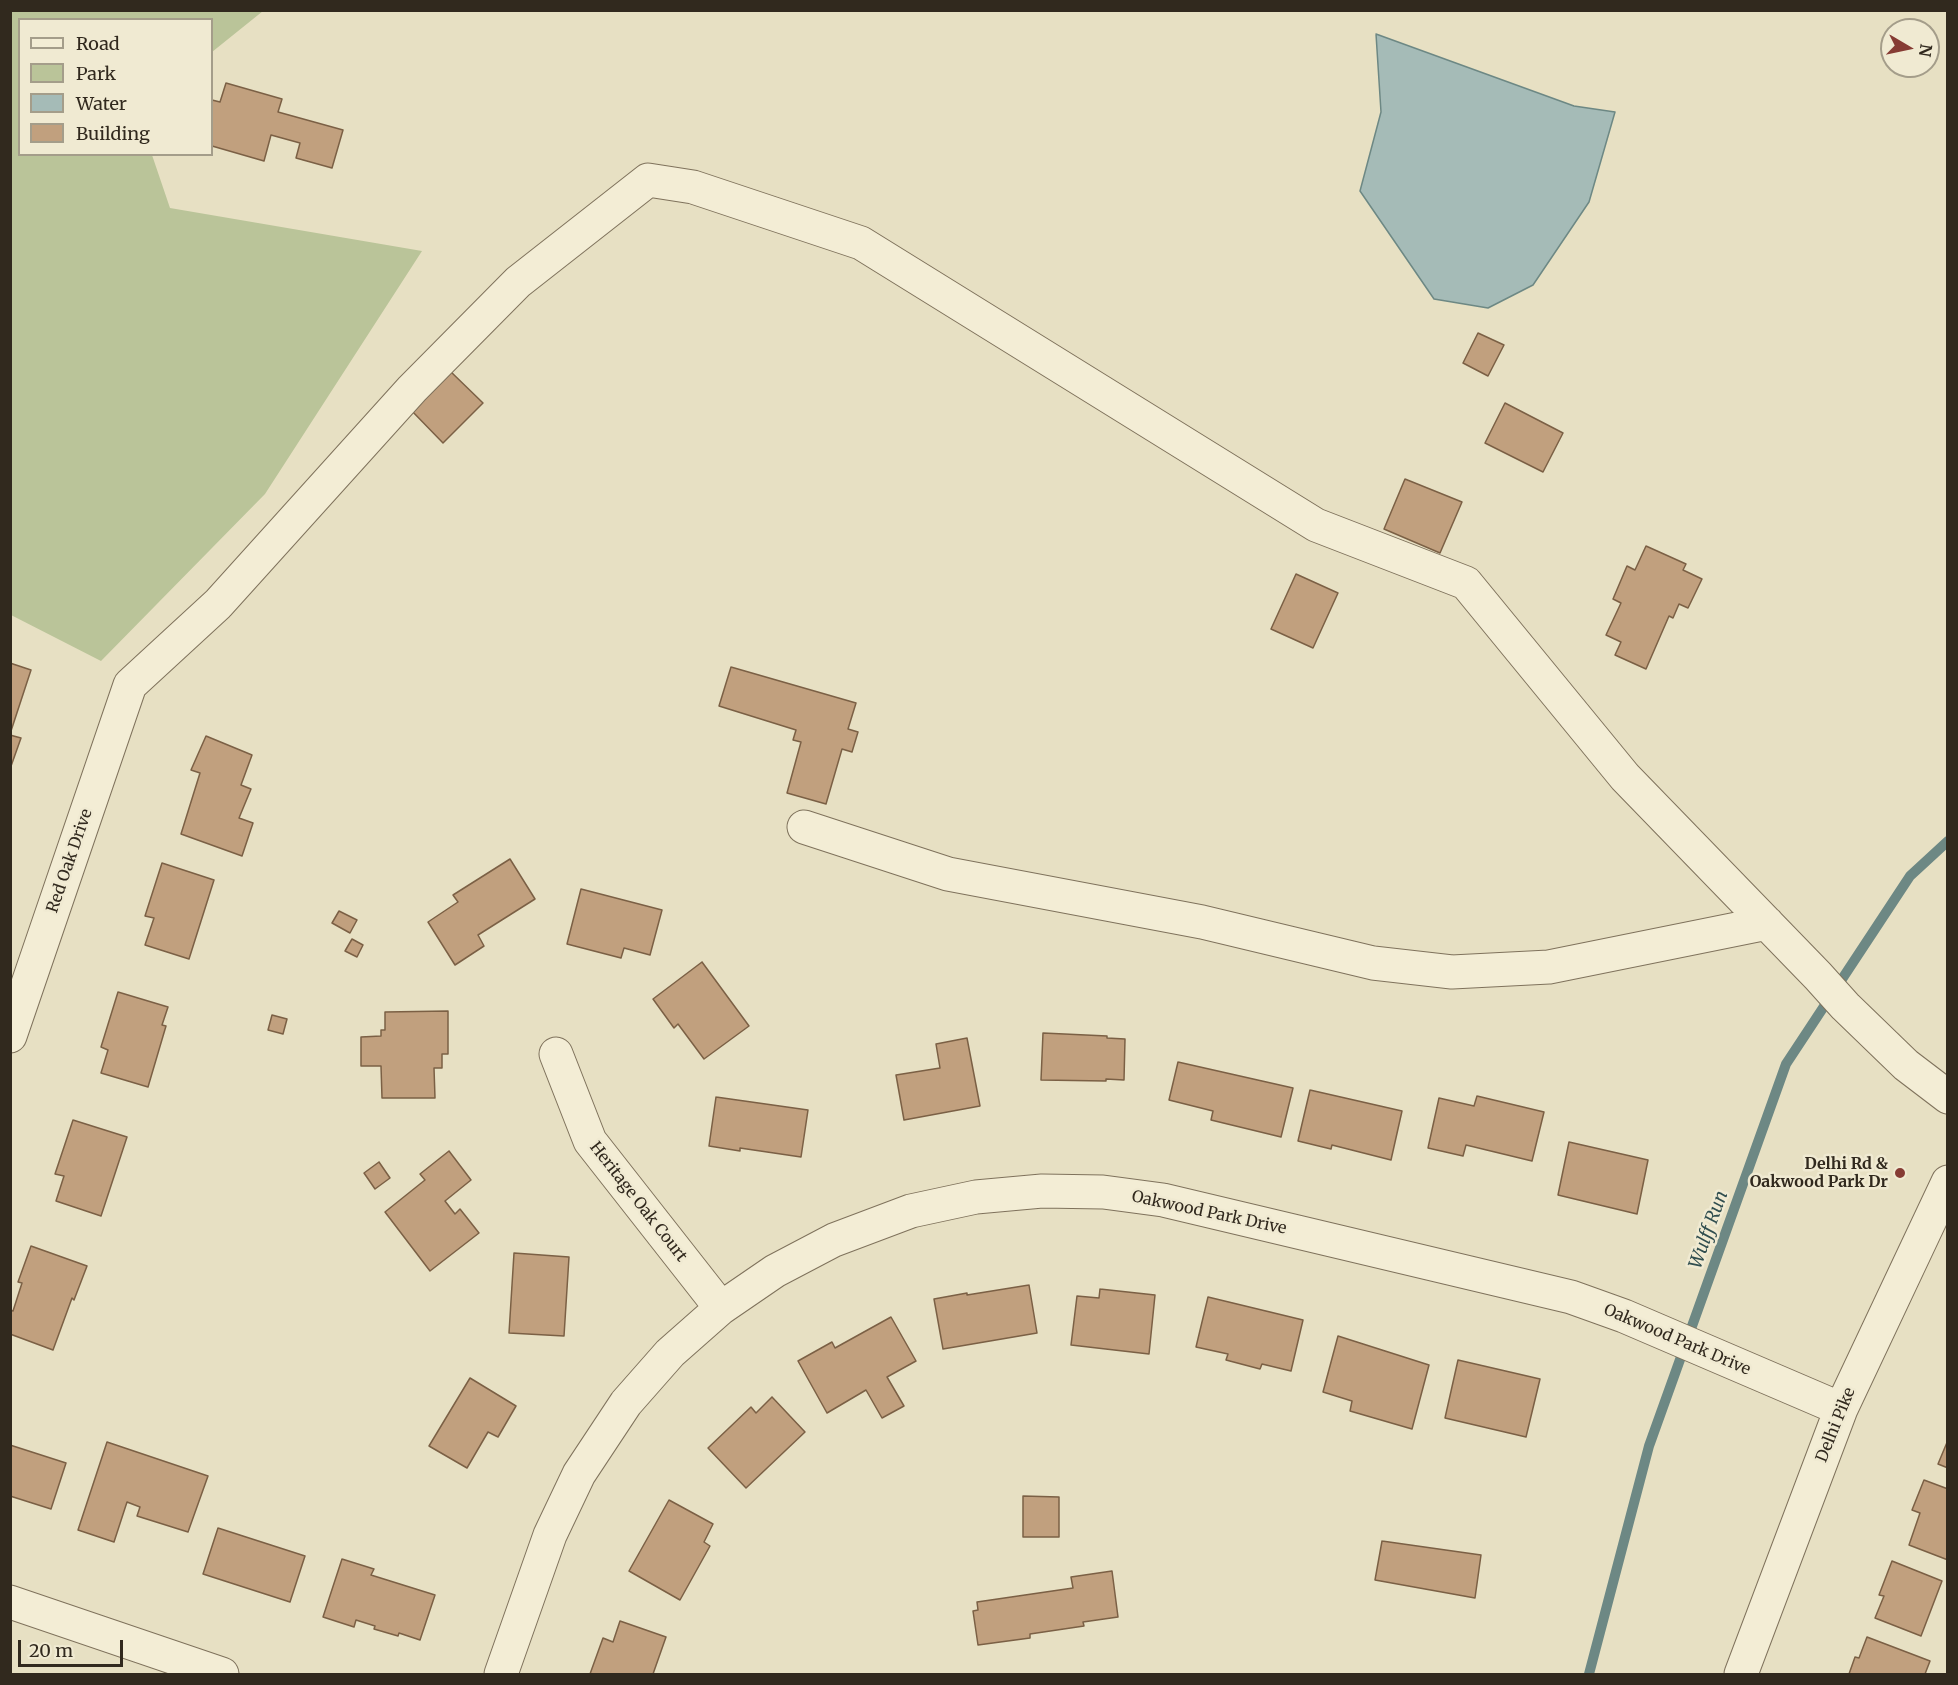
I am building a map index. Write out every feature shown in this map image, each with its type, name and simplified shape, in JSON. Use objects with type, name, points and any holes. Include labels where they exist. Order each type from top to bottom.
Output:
[{"type":"street","name":"Red Oak Drive","points":[[10,1036],[130,686],[218,604],[412,389],[518,282],[648,180],[693,187],[861,243],[1316,525],[1466,583],[1626,777],[1767,924]]},
{"type":"street","points":[[804,827],[948,874],[1202,922],[1373,963],[1452,972],[1549,967],[1767,924],[1845,1006],[1906,1065],[1947,1097]]},
{"type":"street","name":"Heritage Oak Court","points":[[556,1054],[590,1141],[721,1308]]},
{"type":"street","name":"Delhi Pike","points":[[1740,1674],[1841,1409],[1947,1182]]},
{"type":"street","name":"Oakwood Park Drive","points":[[501,1674],[550,1535],[579,1474],[626,1404],[670,1353],[721,1308],[775,1271],[834,1240],[900,1215],[976,1197],[1042,1191],[1103,1192],[1163,1200],[1571,1297],[1624,1316],[1841,1409]]},
{"type":"street","points":[[10,1602],[222,1674]]},
{"type":"green space","points":[[10,11],[263,11],[213,51],[213,18],[18,18],[18,156],[152,156],[170,208],[422,251],[265,494],[101,661],[11,615]]},
{"type":"water","points":[[1376,34],[1574,106],[1615,112],[1589,202],[1533,285],[1488,308],[1434,299],[1360,191],[1381,112]]},
{"type":"building","points":[[226,83],[282,99],[278,112],[343,130],[332,168],[296,158],[300,143],[271,135],[264,161],[213,146],[213,100],[220,102]]},
{"type":"building","points":[[1478,333],[1504,345],[1488,376],[1463,363]]},
{"type":"building","points":[[449,370],[483,403],[443,443],[410,409]]},
{"type":"building","points":[[1505,403],[1563,433],[1543,472],[1485,443]]},
{"type":"building","points":[[1405,479],[1462,502],[1440,553],[1384,529]]},
{"type":"building","points":[[1646,546],[1686,564],[1683,570],[1702,579],[1688,608],[1679,604],[1673,618],[1669,616],[1646,669],[1615,655],[1621,642],[1606,635],[1621,603],[1613,599],[1627,566],[1635,570]]},
{"type":"building","points":[[1296,574],[1338,593],[1313,648],[1271,629]]},
{"type":"building","points":[[10,663],[31,670],[10,734]]},
{"type":"building","points":[[731,667],[856,703],[848,729],[858,732],[852,752],[842,749],[826,804],[787,793],[801,742],[793,740],[796,730],[719,706]]},
{"type":"building","points":[[10,735],[21,738],[10,769]]},
{"type":"building","points":[[206,736],[252,755],[241,785],[251,789],[239,818],[253,823],[242,856],[181,834],[200,773],[191,770]]},
{"type":"building","points":[[510,859],[535,899],[478,935],[484,946],[455,965],[428,922],[458,902],[453,895]]},
{"type":"building","points":[[162,863],[214,880],[189,959],[145,945],[154,918],[145,916]]},
{"type":"building","points":[[581,889],[662,910],[650,955],[624,948],[621,958],[567,944]]},
{"type":"building","points":[[339,911],[357,920],[350,933],[332,923]]},
{"type":"building","points":[[352,939],[363,945],[357,957],[345,951]]},
{"type":"building","points":[[702,962],[749,1026],[704,1059],[678,1024],[674,1028],[653,999]]},
{"type":"building","points":[[118,992],[168,1007],[162,1025],[166,1026],[148,1087],[101,1073],[108,1050],[101,1047]]},
{"type":"building","points":[[448,1011],[448,1054],[442,1054],[442,1068],[434,1068],[435,1098],[382,1098],[381,1066],[361,1066],[361,1037],[381,1036],[381,1030],[385,1030],[385,1012]]},
{"type":"building","points":[[272,1015],[287,1019],[283,1034],[268,1030]]},
{"type":"building","points":[[1043,1033],[1125,1039],[1124,1080],[1041,1080]]},
{"type":"building","points":[[967,1038],[980,1106],[904,1120],[896,1075],[940,1068],[936,1044]]},
{"type":"building","points":[[1178,1062],[1293,1088],[1281,1137],[1211,1120],[1213,1111],[1169,1100]]},
{"type":"building","points":[[1310,1090],[1402,1111],[1391,1160],[1332,1145],[1331,1149],[1298,1141]]},
{"type":"building","points":[[1477,1096],[1544,1112],[1532,1161],[1466,1145],[1463,1156],[1428,1148],[1439,1098],[1474,1106]]},
{"type":"building","points":[[716,1097],[808,1110],[801,1157],[709,1146]]},
{"type":"building","points":[[73,1120],[127,1137],[101,1216],[56,1201],[64,1176],[55,1174]]},
{"type":"building","points":[[1569,1142],[1648,1160],[1637,1214],[1558,1195]]},
{"type":"building","points":[[449,1151],[471,1180],[445,1201],[455,1214],[460,1209],[479,1233],[430,1271],[385,1212],[425,1180],[420,1174]]},
{"type":"building","points":[[379,1162],[390,1178],[375,1189],[364,1173]]},
{"type":"building","points":[[31,1246],[87,1266],[74,1300],[72,1298],[53,1350],[10,1334],[10,1310],[13,1311],[22,1283],[18,1282]]},
{"type":"building","points":[[514,1253],[569,1257],[564,1336],[509,1333]]},
{"type":"building","points":[[1029,1285],[1037,1333],[943,1349],[934,1299]]},
{"type":"building","points":[[1100,1289],[1155,1295],[1149,1354],[1071,1345],[1077,1296],[1099,1298]]},
{"type":"building","points":[[1208,1297],[1303,1320],[1291,1371],[1262,1364],[1260,1369],[1226,1360],[1228,1354],[1196,1347]]},
{"type":"building","points":[[891,1317],[916,1361],[887,1377],[904,1406],[882,1418],[866,1390],[827,1413],[798,1361],[832,1342],[835,1348]]},
{"type":"building","points":[[1338,1336],[1429,1365],[1412,1429],[1350,1411],[1352,1401],[1323,1392]]},
{"type":"building","points":[[1458,1360],[1540,1379],[1526,1437],[1445,1418]]},
{"type":"building","points":[[470,1378],[516,1406],[498,1437],[488,1432],[467,1468],[429,1446]]},
{"type":"building","points":[[772,1397],[805,1432],[746,1488],[708,1448],[751,1407],[756,1413]]},
{"type":"building","points":[[1948,1440],[1948,1468],[1938,1464]]},
{"type":"building","points":[[107,1442],[208,1476],[188,1532],[137,1516],[140,1507],[127,1502],[114,1542],[78,1530]]},
{"type":"building","points":[[10,1445],[66,1463],[51,1509],[10,1496]]},
{"type":"building","points":[[1924,1480],[1948,1489],[1948,1560],[1909,1545],[1920,1513],[1912,1510]]},
{"type":"building","points":[[1023,1496],[1059,1497],[1059,1537],[1023,1537]]},
{"type":"building","points":[[669,1500],[713,1524],[704,1542],[710,1546],[680,1600],[629,1571]]},
{"type":"building","points":[[218,1528],[305,1556],[290,1602],[203,1574]]},
{"type":"building","points":[[1382,1541],[1481,1555],[1475,1598],[1375,1580]]},
{"type":"building","points":[[342,1559],[374,1569],[371,1575],[435,1595],[420,1640],[399,1633],[398,1636],[374,1629],[375,1626],[356,1620],[354,1627],[323,1617]]},
{"type":"building","points":[[1892,1561],[1942,1581],[1921,1636],[1875,1618],[1884,1596],[1879,1595]]},
{"type":"building","points":[[1112,1571],[1118,1617],[1083,1622],[1084,1626],[1030,1634],[1030,1638],[978,1645],[973,1611],[978,1610],[977,1602],[1073,1588],[1071,1577]]},
{"type":"building","points":[[620,1621],[666,1637],[653,1674],[590,1674],[603,1638],[613,1642]]},
{"type":"building","points":[[1867,1637],[1930,1661],[1925,1674],[1849,1674],[1855,1657],[1859,1658]]},
{"type":"waterway","name":"Wulff Run","points":[[1589,1674],[1649,1446],[1786,1064],[1910,876],[1948,841]]},
{"type":"place","name":"Delhi Rd & Oakwood Park Dr","points":[[1900,1173]]}]
